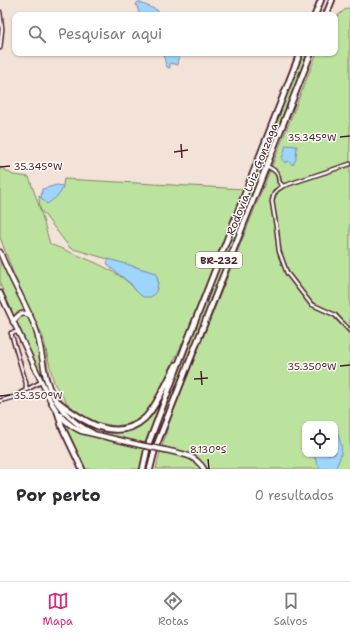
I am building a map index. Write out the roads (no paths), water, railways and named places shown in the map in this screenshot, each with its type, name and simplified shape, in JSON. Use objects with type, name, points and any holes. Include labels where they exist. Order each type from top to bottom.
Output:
[{"type":"highway","points":[[316,12],[321,0]]},
{"type":"highway","points":[[327,12],[332,0]]},
{"type":"highway","name":"Rodovia Luiz Gonzaga","points":[[143,469],[148,445],[299,56]]},
{"type":"highway","name":"Rodovia Luiz Gonzaga","points":[[150,469],[154,449],[310,56]]},
{"type":"highway","points":[[57,401],[80,418],[96,426],[113,430],[131,426],[144,418],[152,408],[185,347]]},
{"type":"highway","points":[[58,413],[62,427],[82,469]]},
{"type":"main road","points":[[0,252],[30,315],[41,345],[50,388],[57,401],[74,422],[97,434]]},
{"type":"main road","points":[[0,293],[41,382],[58,413],[78,430],[191,456],[201,463],[204,469]]},
{"type":"main road","points":[[13,322],[17,316],[21,314],[25,313],[30,315]]},
{"type":"street","points":[[0,12],[2,30],[0,48]]},
{"type":"street","points":[[350,164],[283,186],[274,194],[272,201],[279,251],[286,273],[311,304],[335,315],[350,331]]},
{"type":"street","points":[[266,166],[279,176],[279,182],[283,186]]},
{"type":"street","points":[[18,332],[11,333],[26,383],[26,390]]},
{"type":"street","points":[[0,401],[14,397],[41,382]]},
{"type":"water","points":[[138,2],[157,10],[158,12],[139,12],[136,4]]},
{"type":"water","points":[[164,56],[179,56],[180,58],[177,60],[178,65],[170,63],[170,68],[167,67]]},
{"type":"water","points":[[286,145],[297,146],[296,159],[293,165],[288,161],[285,163],[282,159]]},
{"type":"water","points":[[57,185],[63,186],[61,191],[47,204],[41,198],[42,189]]},
{"type":"water","points":[[109,259],[156,273],[158,285],[154,295],[150,297],[143,297],[131,284],[111,268],[107,263]]},
{"type":"water","points":[[338,434],[341,443],[341,451],[335,469],[320,469],[314,457],[338,457]]}]
